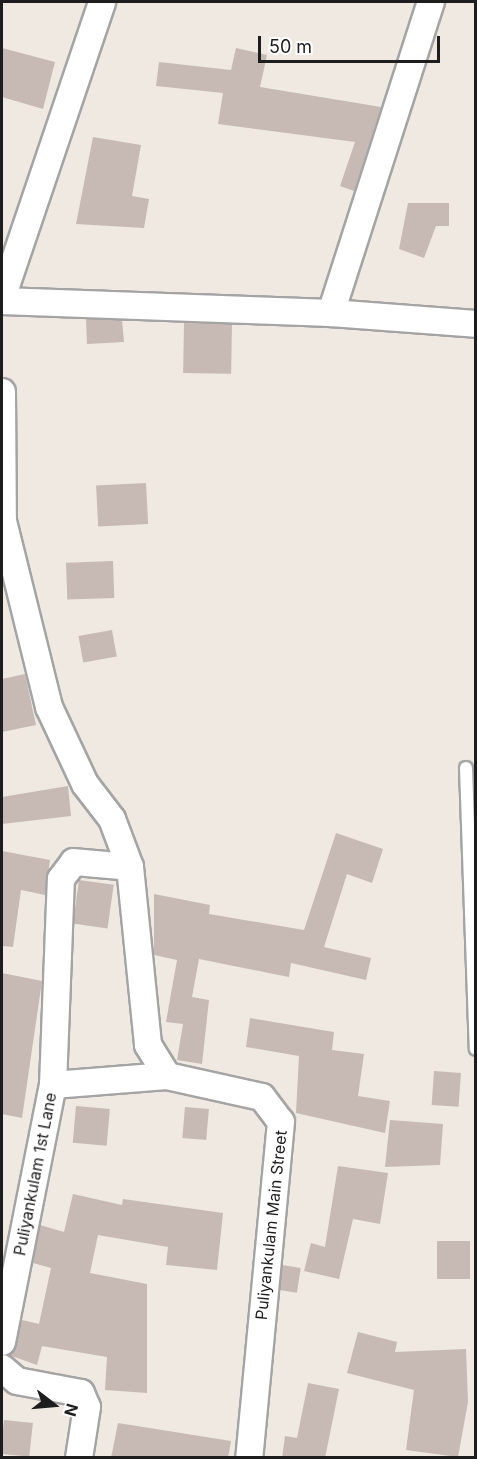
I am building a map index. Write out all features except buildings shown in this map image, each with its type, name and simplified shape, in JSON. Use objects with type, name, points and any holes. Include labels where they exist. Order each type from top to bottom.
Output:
[{"type":"street","points":[[102,2],[2,299],[331,313],[476,324]]},
{"type":"street","points":[[331,313],[431,2]]},
{"type":"street","points":[[2,392],[2,521],[49,707],[85,784],[111,819],[130,867],[148,1045],[167,1076]]},
{"type":"street","points":[[52,1084],[61,879],[74,862],[130,867]]},
{"type":"street","name":"Puliyankulam 1st Lane","points":[[2,1342],[52,1084],[167,1076]]},
{"type":"street","name":"Puliyankulam Main Street","points":[[167,1076],[262,1097],[281,1122],[249,1458]]},
{"type":"street","points":[[2,1368],[17,1381],[81,1393],[87,1407],[79,1458]]},
{"type":"lane","points":[[466,768],[476,1049]]}]
